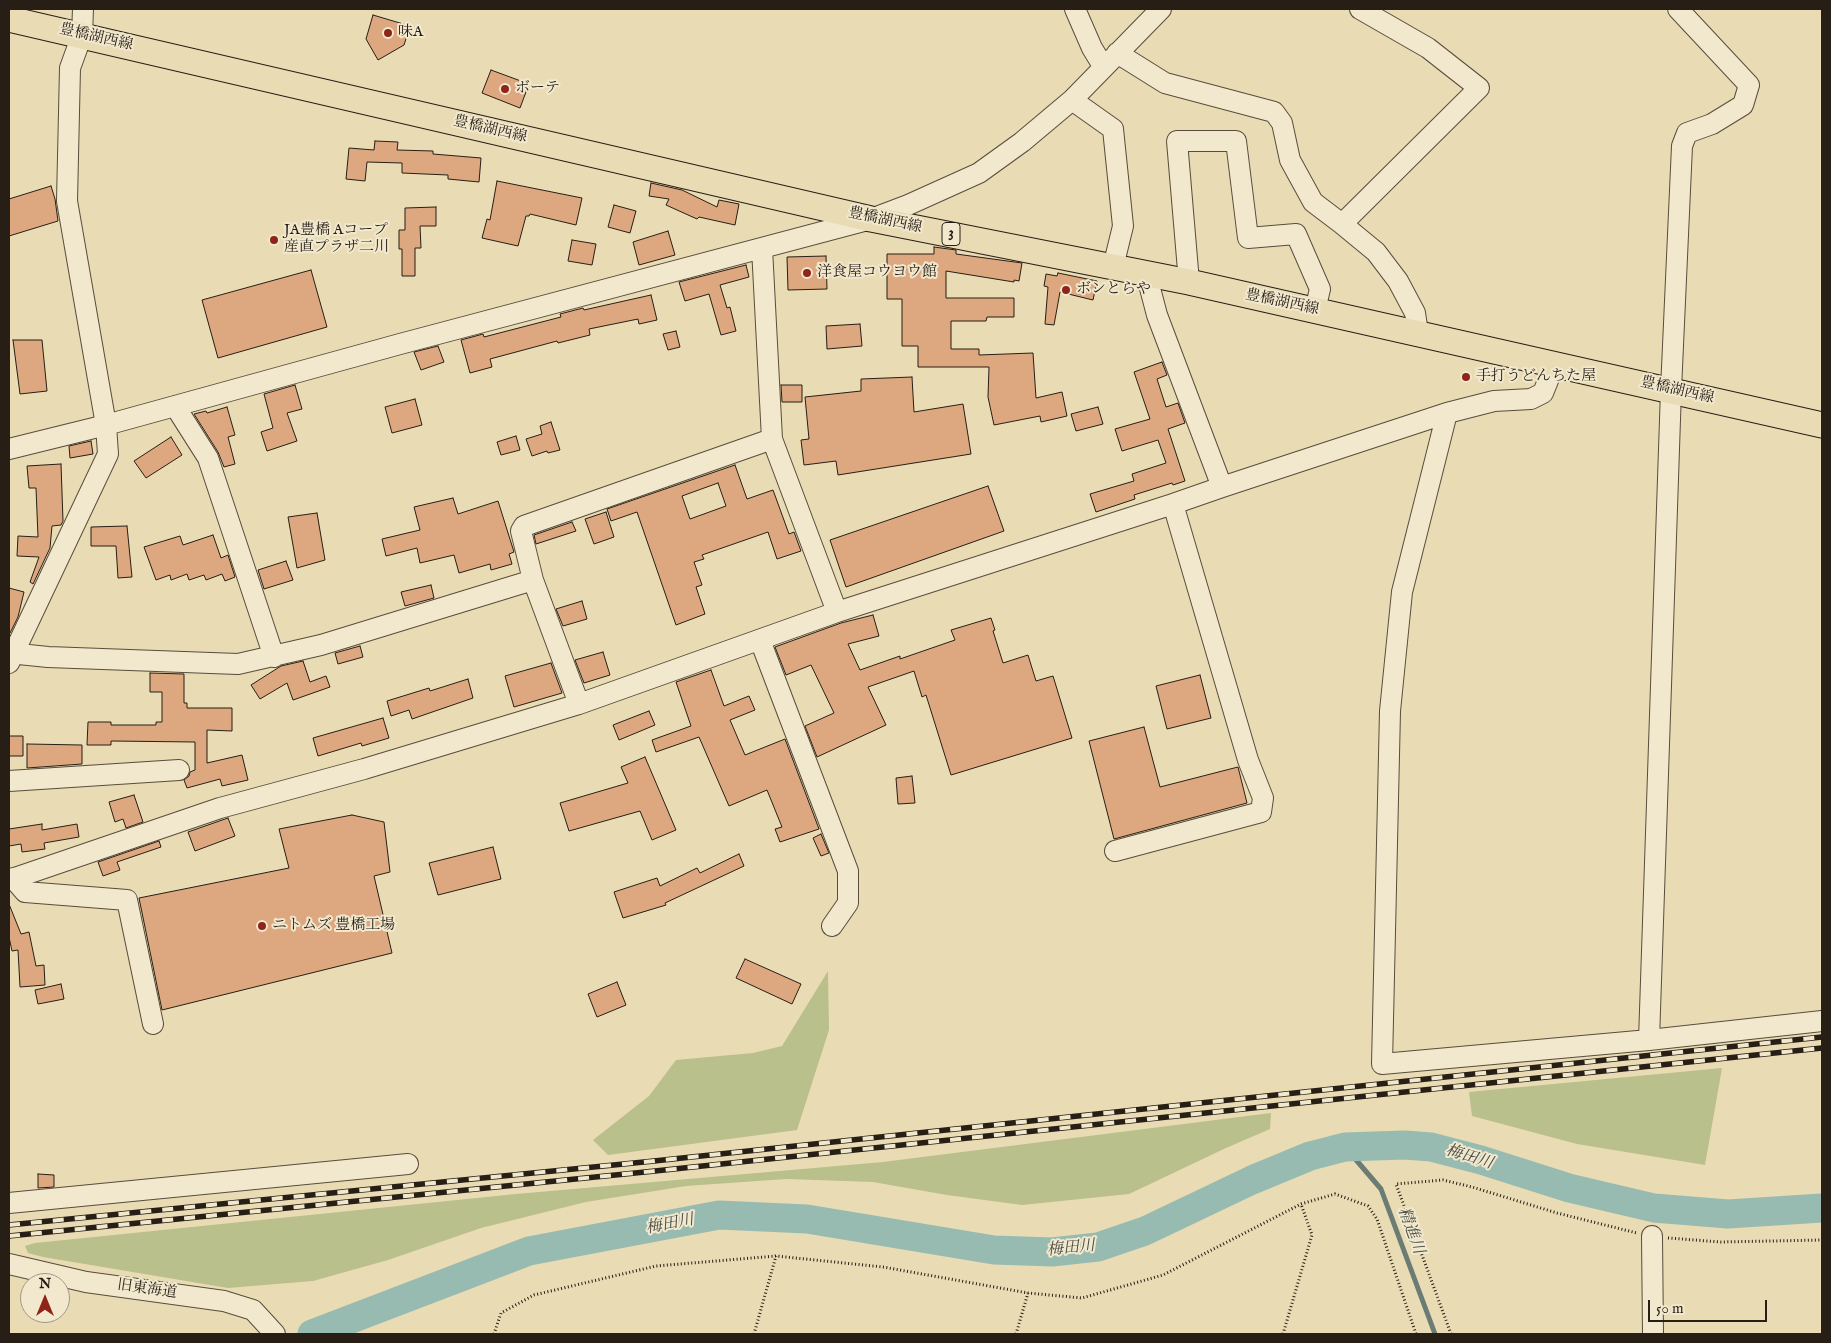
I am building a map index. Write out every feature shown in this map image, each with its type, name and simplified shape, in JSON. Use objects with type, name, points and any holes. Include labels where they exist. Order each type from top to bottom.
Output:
[{"type":"main road","name":"豊橋湖西線","points":[[9,19],[871,218],[1189,282],[1822,425]]},
{"type":"street","points":[[83,9],[82,35],[70,68],[67,201],[106,425],[108,454],[10,657],[238,664],[321,645],[533,580]]},
{"type":"street","points":[[1075,9],[1092,48],[1110,59],[1165,83],[1274,112],[1282,123],[1290,160],[1312,202],[1376,252],[1398,281],[1415,313],[1418,333]]},
{"type":"street","points":[[9,449],[106,425],[409,341],[762,248],[871,218],[908,205],[979,173],[1022,142],[1072,100],[1110,59],[1161,9]]},
{"type":"street","points":[[1342,224],[1478,88],[1428,48],[1360,9]]},
{"type":"street","points":[[1649,1040],[1671,390],[1682,146],[1687,133],[1712,124],[1743,105],[1749,85],[1678,9]]},
{"type":"street","points":[[1072,100],[1113,129],[1123,226],[1113,266]]},
{"type":"street","points":[[1189,282],[1177,142],[1236,141],[1248,238],[1296,234],[1320,289],[1315,310]]},
{"type":"street","points":[[762,248],[772,439],[837,612]]},
{"type":"street","points":[[1146,273],[1157,314],[1222,487]]},
{"type":"street","points":[[11,879],[220,808],[364,769],[579,704],[837,612],[1173,504],[1446,413],[1494,401],[1531,399],[1543,393],[1554,363]]},
{"type":"street","points":[[175,406],[208,458],[274,657]]},
{"type":"street","points":[[1446,413],[1402,592],[1391,701],[1382,1064],[1649,1040],[1822,1021]]},
{"type":"street","points":[[579,704],[533,580],[522,531],[524,526],[772,439]]},
{"type":"street","points":[[1115,851],[1261,812],[1263,798],[1248,760],[1173,504]]},
{"type":"street","points":[[760,640],[848,871],[848,903],[832,926]]},
{"type":"street","points":[[9,782],[179,770]]},
{"type":"street","points":[[11,879],[26,892],[127,900],[153,1024]]},
{"type":"street","points":[[9,1203],[408,1164]]},
{"type":"street","points":[[1652,1236],[1653,1334]]},
{"type":"street","name":"旧東海道","points":[[9,1264],[86,1282],[224,1301],[253,1310],[275,1334]]},
{"type":"path","points":[[1451,1334],[1396,1184],[1443,1180],[1557,1213],[1652,1236],[1721,1242],[1822,1240]]},
{"type":"path","points":[[494,1334],[500,1313],[534,1295],[656,1266],[776,1256],[884,1267],[1028,1292],[1082,1298],[1163,1275],[1301,1204],[1335,1194],[1368,1206],[1377,1219],[1416,1334]]},
{"type":"path","points":[[1283,1334],[1312,1235],[1301,1204]]},
{"type":"path","points":[[754,1334],[776,1256]]},
{"type":"path","points":[[1016,1334],[1028,1292]]},
{"type":"green space","points":[[828,971],[829,1030],[797,1130],[608,1155],[593,1140],[649,1096],[676,1060],[753,1053],[782,1046]]},
{"type":"green space","points":[[1722,1068],[1705,1165],[1577,1144],[1472,1116],[1469,1092]]},
{"type":"green space","points":[[1271,1113],[1270,1129],[1129,1194],[1022,1205],[947,1195],[873,1182],[786,1179],[686,1186],[586,1202],[481,1228],[388,1260],[313,1281],[228,1288],[43,1257],[28,1253],[25,1246],[35,1243],[516,1194],[883,1162]]},
{"type":"building","name":"味A","points":[[373,15],[410,26],[404,45],[378,60],[366,39]]},
{"type":"building","name":"ボーテ","points":[[491,70],[529,84],[520,108],[482,93]]},
{"type":"building","points":[[375,141],[398,142],[397,150],[433,151],[433,154],[481,158],[479,182],[448,179],[448,175],[402,173],[402,163],[367,162],[365,181],[346,179],[349,148],[374,150]]},
{"type":"building","points":[[497,181],[582,198],[576,225],[530,214],[526,216],[518,246],[482,238],[487,219],[490,220]]},
{"type":"building","points":[[651,183],[682,190],[717,207],[719,200],[739,204],[735,225],[699,217],[697,219],[666,205],[669,199],[649,196]]},
{"type":"building","points":[[51,186],[58,221],[9,236],[9,199]]},
{"type":"building","points":[[614,205],[636,211],[630,233],[608,227]]},
{"type":"building","points":[[436,207],[436,226],[420,226],[421,248],[415,248],[415,276],[402,276],[402,249],[399,249],[399,230],[405,230],[405,208]]},
{"type":"building","points":[[668,231],[675,255],[639,265],[633,242]]},
{"type":"building","points":[[572,240],[596,244],[592,265],[568,261]]},
{"type":"building","points":[[934,247],[956,250],[956,254],[1022,263],[1019,281],[1014,280],[1014,282],[946,271],[946,298],[1014,298],[1014,317],[987,317],[986,321],[951,321],[951,349],[979,349],[979,355],[1033,353],[1036,398],[1062,392],[1067,416],[1041,422],[1040,416],[994,425],[988,397],[989,367],[918,367],[918,346],[902,346],[902,299],[887,299],[887,254],[934,254]]},
{"type":"building","name":"洋食屋コウヨウ館","points":[[826,256],[827,289],[788,290],[787,257]]},
{"type":"building","points":[[746,265],[749,277],[720,285],[727,308],[730,307],[736,331],[721,335],[709,294],[685,301],[679,282]]},
{"type":"building","points":[[311,270],[327,327],[218,358],[202,300]]},
{"type":"building","points":[[1058,273],[1097,281],[1093,300],[1060,292],[1054,325],[1045,324],[1048,287],[1044,286],[1046,274],[1057,276]]},
{"type":"building","points":[[651,295],[657,320],[639,324],[638,319],[589,329],[590,335],[558,343],[557,341],[490,359],[492,367],[470,373],[461,340],[483,334],[484,337],[561,317],[560,314],[583,308],[584,310]]},
{"type":"building","points":[[860,324],[862,346],[827,349],[826,326]]},
{"type":"building","points":[[676,331],[680,347],[668,350],[663,334]]},
{"type":"building","points":[[13,340],[42,340],[47,391],[20,394]]},
{"type":"building","points":[[438,346],[444,362],[421,370],[414,352]]},
{"type":"building","points":[[1162,362],[1167,375],[1157,379],[1166,407],[1178,403],[1185,423],[1168,429],[1185,481],[1173,485],[1172,483],[1134,495],[1135,499],[1096,512],[1090,494],[1134,481],[1132,474],[1166,463],[1158,440],[1122,451],[1115,429],[1150,419],[1134,372]]},
{"type":"building","points":[[912,377],[914,412],[963,404],[971,454],[838,475],[836,461],[804,465],[801,440],[809,439],[805,397],[861,391],[861,379]]},
{"type":"building","points":[[295,385],[302,409],[287,413],[297,441],[267,451],[261,432],[273,428],[264,394]]},
{"type":"building","points":[[781,385],[802,385],[802,402],[782,402]]},
{"type":"building","points":[[415,399],[422,425],[392,433],[385,407]]},
{"type":"building","points":[[227,407],[235,435],[228,437],[235,464],[224,467],[218,452],[194,414],[206,411],[207,413]]},
{"type":"building","points":[[1098,407],[1103,424],[1076,431],[1071,414]]},
{"type":"building","points":[[551,422],[560,450],[548,453],[547,451],[532,456],[526,439],[542,434],[540,426]]},
{"type":"building","points":[[516,436],[520,450],[501,455],[497,442]]},
{"type":"building","points":[[171,437],[182,455],[146,478],[134,461]]},
{"type":"building","points":[[91,441],[93,454],[70,458],[69,446]]},
{"type":"building","points":[[61,464],[63,521],[61,525],[52,526],[50,548],[33,584],[30,582],[39,557],[17,556],[18,536],[38,537],[36,488],[29,488],[27,466]]},
{"type":"building","points":[[735,465],[747,499],[773,490],[789,534],[794,532],[801,551],[777,559],[768,532],[702,555],[704,559],[694,562],[702,585],[696,587],[705,614],[676,625],[637,512],[611,521],[607,509]],"holes":[[[718,483],[726,506],[690,519],[682,496]]]},
{"type":"building","points":[[988,486],[1004,531],[846,587],[830,540]]},
{"type":"building","points":[[453,498],[458,514],[498,501],[514,552],[509,554],[512,564],[491,570],[490,564],[459,573],[454,555],[420,563],[417,548],[386,556],[382,539],[420,530],[414,507]]},
{"type":"building","points":[[606,512],[614,537],[594,544],[585,519]]},
{"type":"building","points":[[317,513],[325,560],[297,568],[288,517]]},
{"type":"building","points":[[572,522],[576,531],[536,544],[534,535]]},
{"type":"building","points":[[127,526],[132,577],[118,578],[116,546],[91,546],[91,527]]},
{"type":"building","points":[[213,535],[221,558],[228,555],[235,577],[225,581],[222,574],[206,580],[204,575],[189,580],[187,574],[171,580],[170,575],[156,580],[144,547],[180,536],[183,545]]},
{"type":"building","points":[[286,561],[293,580],[264,589],[258,570]]},
{"type":"building","points":[[431,585],[434,598],[405,606],[401,592]]},
{"type":"building","points":[[9,588],[24,592],[18,617],[10,633],[9,633]]},
{"type":"building","points":[[582,601],[587,619],[563,626],[556,609]]},
{"type":"building","points":[[873,615],[879,636],[848,644],[860,670],[900,656],[900,659],[955,640],[951,630],[991,618],[1003,663],[1028,655],[1036,681],[1053,676],[1072,738],[951,775],[926,695],[922,697],[914,671],[868,687],[886,725],[817,757],[805,726],[834,713],[811,665],[786,675],[775,647],[841,623]]},
{"type":"building","points":[[360,646],[363,657],[338,664],[335,653]]},
{"type":"building","points":[[603,652],[610,675],[584,683],[575,660]]},
{"type":"building","points":[[303,661],[310,682],[326,676],[330,687],[293,700],[287,683],[260,699],[251,685],[281,666]]},
{"type":"building","points":[[551,663],[562,693],[514,707],[505,676]]},
{"type":"building","points":[[711,670],[724,706],[749,696],[755,710],[730,720],[745,755],[785,739],[819,829],[780,842],[775,829],[782,827],[767,790],[729,806],[699,737],[656,752],[652,740],[691,726],[676,682]]},
{"type":"building","points":[[150,673],[184,674],[184,703],[187,703],[187,708],[232,708],[232,731],[207,730],[207,763],[242,755],[248,780],[222,786],[220,779],[187,788],[184,780],[189,776],[190,772],[195,770],[195,742],[111,741],[111,745],[87,745],[88,722],[111,722],[111,725],[156,725],[156,722],[162,722],[162,692],[150,692]]},
{"type":"building","points":[[1200,675],[1211,718],[1167,729],[1156,686]]},
{"type":"building","points":[[468,679],[473,698],[412,719],[409,710],[391,716],[387,701],[429,688],[430,691]]},
{"type":"building","points":[[649,711],[655,725],[619,740],[613,725]]},
{"type":"building","points":[[383,718],[389,738],[362,746],[361,743],[318,756],[313,738]]},
{"type":"building","points":[[1144,727],[1160,787],[1238,767],[1247,803],[1114,839],[1089,741]]},
{"type":"building","points":[[9,736],[23,736],[23,756],[9,756]]},
{"type":"building","points":[[27,744],[82,745],[82,764],[27,768]]},
{"type":"building","points":[[645,757],[676,830],[652,840],[640,811],[569,831],[560,803],[628,783],[621,767]]},
{"type":"building","points":[[912,776],[915,803],[898,804],[896,778]]},
{"type":"building","points":[[134,795],[143,822],[126,828],[123,819],[115,822],[109,802]]},
{"type":"building","name":"ニトムズ 豊橋工場","points":[[352,815],[384,822],[390,872],[374,876],[392,953],[162,1010],[139,898],[289,868],[279,829]]},
{"type":"building","points":[[228,818],[235,836],[195,851],[188,832]]},
{"type":"building","points":[[42,824],[42,830],[77,824],[79,837],[44,843],[45,849],[22,852],[21,844],[9,846],[9,829]]},
{"type":"building","points":[[821,834],[829,853],[821,856],[813,838]]},
{"type":"building","points":[[159,841],[161,847],[117,862],[120,870],[103,876],[98,862]]},
{"type":"building","points":[[493,847],[501,879],[438,895],[429,863]]},
{"type":"building","points":[[739,854],[744,866],[665,903],[666,905],[623,918],[614,892],[657,878],[660,886],[697,868],[700,873]]},
{"type":"building","points":[[9,904],[21,934],[29,932],[36,966],[44,965],[45,985],[20,987],[18,950],[12,951],[9,937]]},
{"type":"building","points":[[745,959],[801,984],[792,1004],[736,978]]},
{"type":"building","points":[[617,982],[626,1005],[597,1017],[588,994]]},
{"type":"building","points":[[61,984],[64,999],[38,1004],[35,990]]},
{"type":"building","points":[[38,1174],[54,1175],[54,1187],[38,1188]]},
{"type":"waterway","name":"梅田川","points":[[312,1334],[529,1251],[719,1215],[807,1219],[994,1250],[1052,1252],[1098,1247],[1145,1231],[1252,1180],[1310,1156],[1345,1147],[1405,1145],[1431,1147],[1481,1160],[1569,1188],[1654,1208],[1728,1214],[1822,1208]]},
{"type":"waterway","name":"精進川","points":[[1345,1147],[1381,1189],[1435,1334]]},
{"type":"railway","points":[[9,1225],[654,1161],[1822,1037]]},
{"type":"railway","points":[[9,1236],[655,1171],[1822,1048]]},
{"type":"place","name":"味A","points":[[388,33]]},
{"type":"place","name":"ボーテ","points":[[505,89]]},
{"type":"place","name":"JA豊橋 Aコープ 産直プラザ二川","points":[[274,240]]},
{"type":"place","name":"洋食屋コウヨウ館","points":[[807,273]]},
{"type":"place","name":"ボンとらや","points":[[1066,290]]},
{"type":"place","name":"手打うどんちた屋","points":[[1466,377]]},
{"type":"place","name":"ニトムズ 豊橋工場","points":[[262,926]]}]
